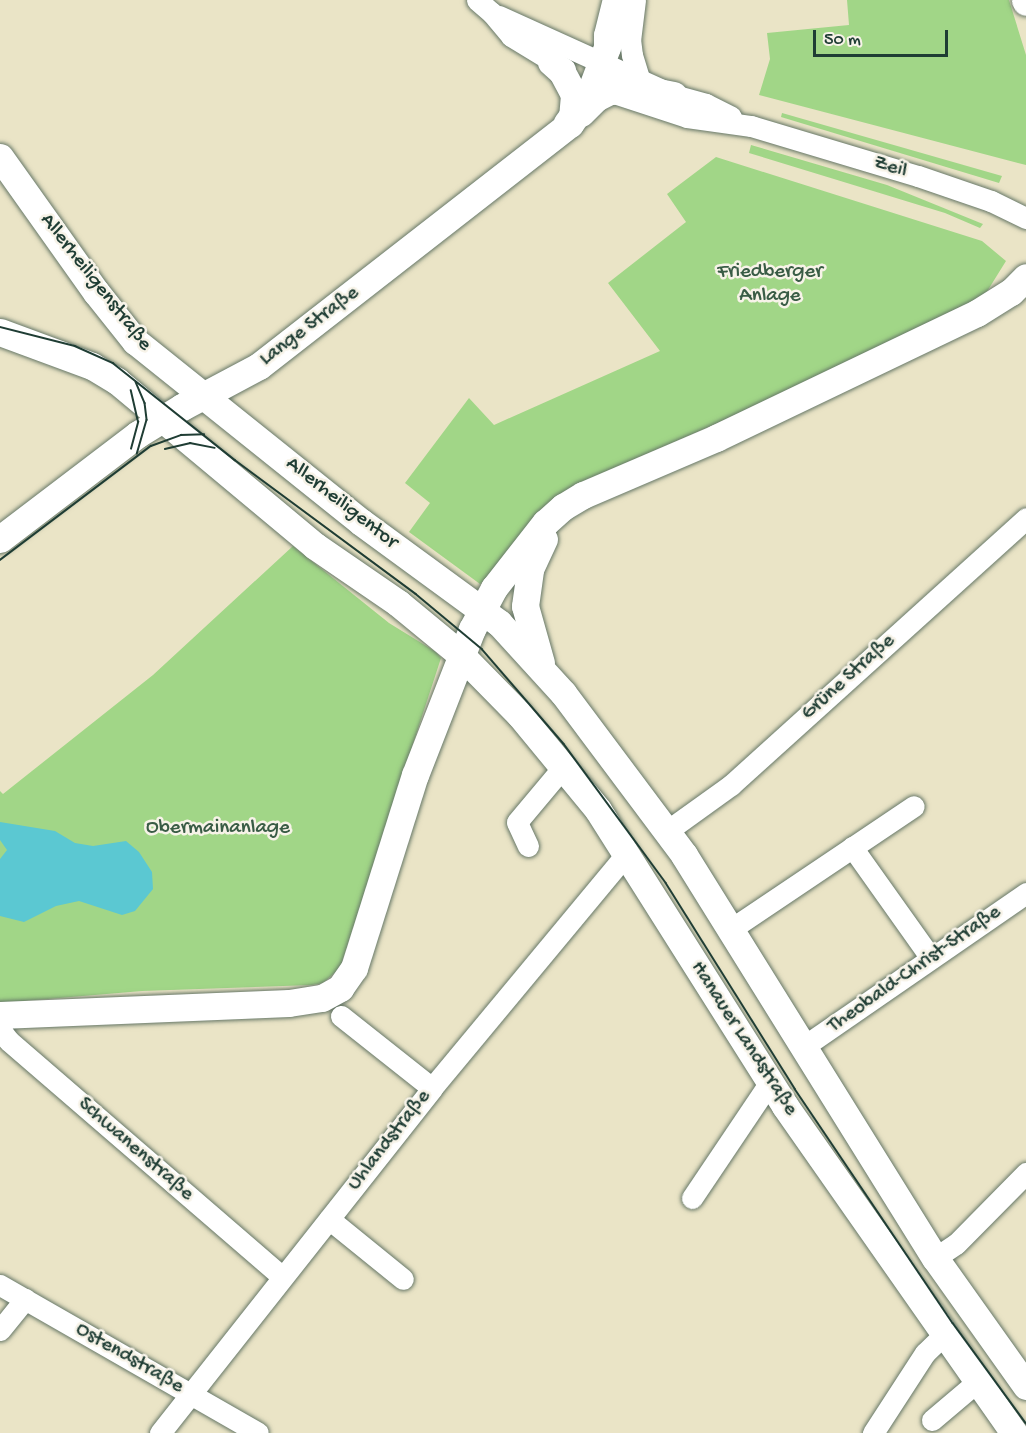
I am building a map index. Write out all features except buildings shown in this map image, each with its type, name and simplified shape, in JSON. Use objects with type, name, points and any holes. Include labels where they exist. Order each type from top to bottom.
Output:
[{"type":"main road","name":"Lange Straße","points":[[0,540],[138,434],[238,379],[268,359],[572,121],[601,79],[607,35],[616,0]]},
{"type":"main road","points":[[560,56],[562,72],[574,95],[572,121]]},
{"type":"main road","points":[[601,79],[652,92]]},
{"type":"main road","name":"Allerheiligenstraße","points":[[0,157],[96,292],[135,341],[202,397]]},
{"type":"main road","points":[[0,1015],[289,1003],[322,998],[340,988],[354,968],[415,775],[461,655],[494,588],[545,523],[563,507],[584,495],[716,438],[996,303],[1026,277]]},
{"type":"main road","points":[[0,332],[92,366],[117,381],[315,546],[405,609],[461,655]]},
{"type":"main road","name":"Allerheiligentor","points":[[202,397],[480,613]]},
{"type":"main road","points":[[544,670],[525,606],[527,587],[530,569],[563,507]]},
{"type":"main road","points":[[405,609],[431,620],[465,621],[480,613]]},
{"type":"main road","points":[[480,613],[499,623],[544,670],[667,831],[731,929],[935,1258],[1026,1386]]},
{"type":"main road","name":"Hanauer Landstraße","points":[[461,655],[519,714],[598,810],[770,1082],[1014,1433]]},
{"type":"street","points":[[635,0],[630,39],[652,92]]},
{"type":"street","points":[[484,7],[511,36],[560,56],[601,79]]},
{"type":"street","points":[[560,56],[607,35]]},
{"type":"street","name":"Zeil","points":[[652,92],[706,104],[751,126],[918,176],[991,201],[1026,218]]},
{"type":"street","name":"Grüne Straße","points":[[667,831],[731,785],[850,666],[1026,518]]},
{"type":"street","points":[[528,846],[517,822],[564,766]]},
{"type":"street","points":[[731,929],[914,806]]},
{"type":"street","points":[[852,847],[932,958]]},
{"type":"street","name":"Uhlandstraße","points":[[160,1433],[432,1088],[626,855]]},
{"type":"street","name":"Theobald-Christ-Straße","points":[[803,1047],[1026,893]]},
{"type":"street","name":"Schwanenstraße","points":[[0,1015],[2,1032],[9,1041],[282,1277]]},
{"type":"street","points":[[341,1016],[432,1088]]},
{"type":"street","points":[[692,1198],[770,1082]]},
{"type":"street","points":[[935,1258],[956,1244],[1026,1173]]},
{"type":"street","points":[[329,1219],[403,1279]]},
{"type":"street","name":"Ostendstraße","points":[[0,1285],[258,1433]]},
{"type":"street","points":[[0,1330],[25,1299]]},
{"type":"street","points":[[873,1433],[925,1353],[945,1334]]},
{"type":"street","points":[[932,1420],[978,1381]]},
{"type":"green space","points":[[847,0],[1009,0],[1026,55],[1026,165],[759,95],[770,59],[767,33],[849,25]]},
{"type":"green space","points":[[782,113],[1002,176],[999,183],[781,117]]},
{"type":"green space","points":[[751,145],[887,185],[983,224],[980,228],[945,213],[749,153]]},
{"type":"green space","name":"Friedberger Anlage","points":[[716,157],[982,241],[1006,261],[983,298],[830,374],[640,457],[480,584],[409,532],[430,503],[405,483],[469,398],[494,425],[660,351],[608,283],[686,222],[667,194]]},
{"type":"green space","name":"Obermainanlage","points":[[293,546],[389,623],[436,652],[441,658],[340,968],[323,983],[312,985],[142,991],[0,1003],[0,791],[3,794],[153,675]]},
{"type":"water","points":[[0,822],[55,831],[75,843],[93,846],[126,841],[139,852],[152,872],[153,889],[135,911],[122,915],[79,901],[56,906],[24,922],[0,916],[0,859],[7,850],[0,840]]},
{"type":"tram line","points":[[0,327],[75,346],[113,363],[235,460],[416,594],[482,649],[564,744],[666,883],[795,1089],[953,1323],[1026,1423]]},
{"type":"tram line","points":[[136,382],[145,403],[147,420],[137,454]]},
{"type":"tram line","points":[[131,391],[138,422],[131,449]]},
{"type":"tram line","points":[[0,560],[151,446],[181,435],[204,434]]},
{"type":"tram line","points":[[165,449],[190,443],[215,448]]}]
